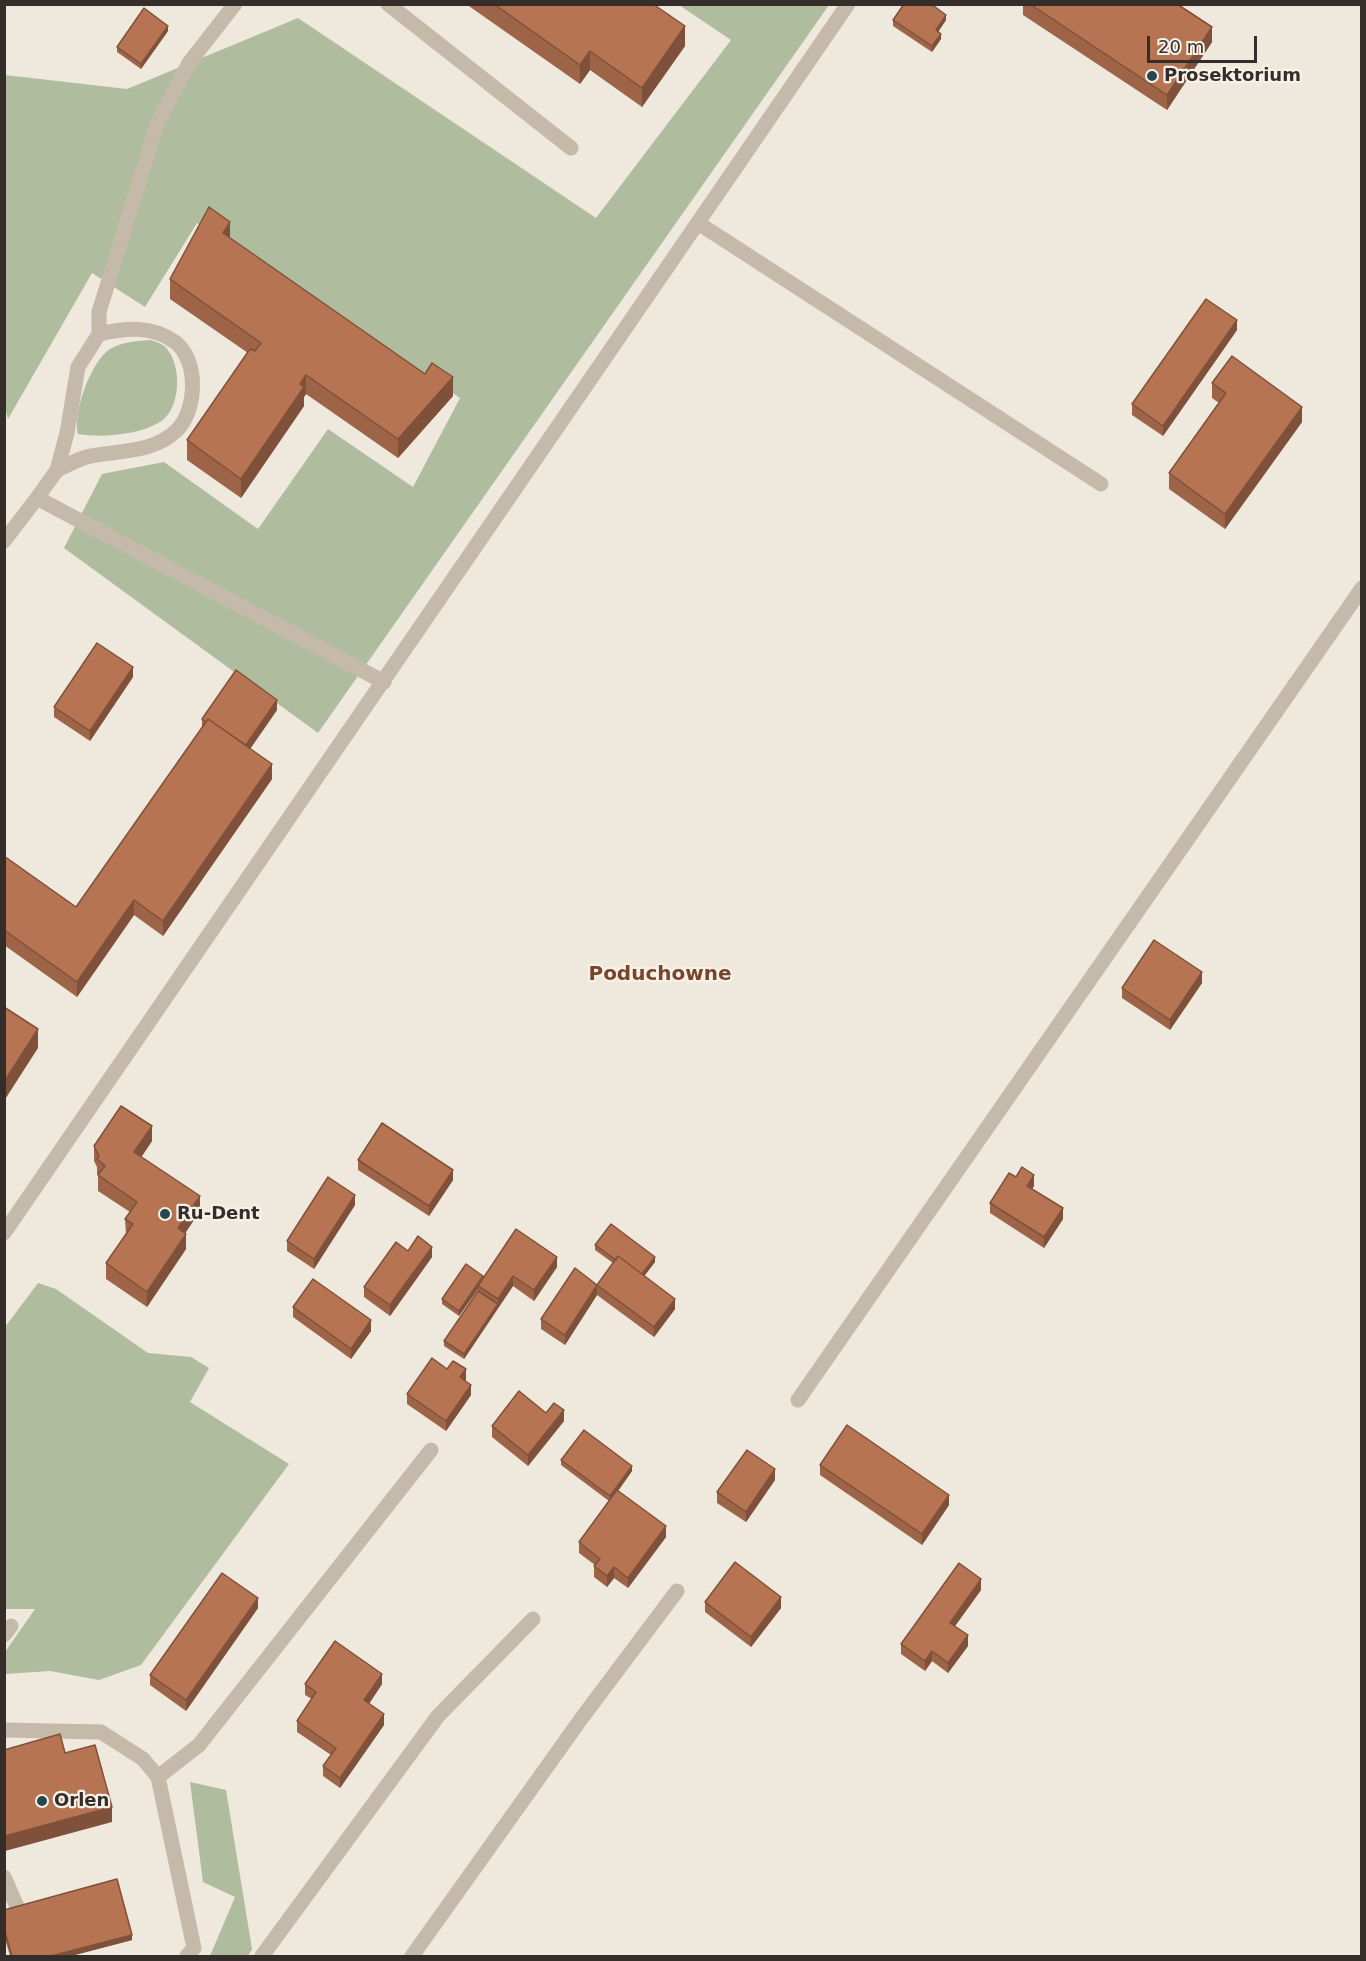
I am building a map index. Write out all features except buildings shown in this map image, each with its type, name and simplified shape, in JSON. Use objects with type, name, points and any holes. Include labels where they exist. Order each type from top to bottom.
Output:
[{"type":"street","points":[[4,541],[57,470],[67,433],[78,367],[99,334],[99,312],[157,124],[189,63],[235,4]]},
{"type":"street","points":[[388,4],[571,147]]},
{"type":"street","points":[[4,1233],[848,4]]},
{"type":"street","points":[[698,223],[1101,484]]},
{"type":"street","points":[[57,470],[88,456],[160,444],[179,429],[190,408],[193,383],[188,363],[176,343],[155,332],[128,327],[99,334]]},
{"type":"street","points":[[37,498],[384,682]]},
{"type":"street","points":[[798,1400],[1362,588]]},
{"type":"street","points":[[158,1777],[199,1745],[431,1450]]},
{"type":"street","points":[[412,1956],[581,1719],[677,1591]]},
{"type":"street","points":[[262,1956],[438,1716],[533,1619]]},
{"type":"street","points":[[4,1730],[101,1732],[143,1759],[158,1777],[194,1948],[187,1956]]},
{"type":"street","points":[[4,1877],[19,1911]]},
{"type":"green space","points":[[679,5],[829,5],[318,733],[64,548],[102,474],[164,462],[258,529],[328,429],[413,487],[460,398],[197,223],[145,307],[92,273],[8,419],[5,408],[5,75],[127,89],[298,18],[596,218],[731,40]]},
{"type":"green space","points":[[151,340],[166,347],[175,366],[177,387],[172,408],[167,416],[160,422],[131,433],[98,436],[78,434],[80,401],[90,376],[103,355],[119,345]]},
{"type":"green space","points":[[38,1283],[56,1289],[148,1353],[191,1357],[209,1368],[190,1402],[289,1464],[141,1665],[99,1680],[50,1671],[5,1674],[5,1652],[35,1609],[5,1609],[5,1327]]},
{"type":"green space","points":[[190,1782],[226,1790],[252,1949],[248,1956],[210,1956],[235,1897],[203,1882]]},
{"type":"place","name":"Prosektorium","points":[[1152,76]]},
{"type":"place","name":"Ru-Dent","points":[[165,1214]]},
{"type":"place","name":"Orlen","points":[[42,1801]]},
{"type":"district","name":"Poduchowne","points":[[660,975]]}]
